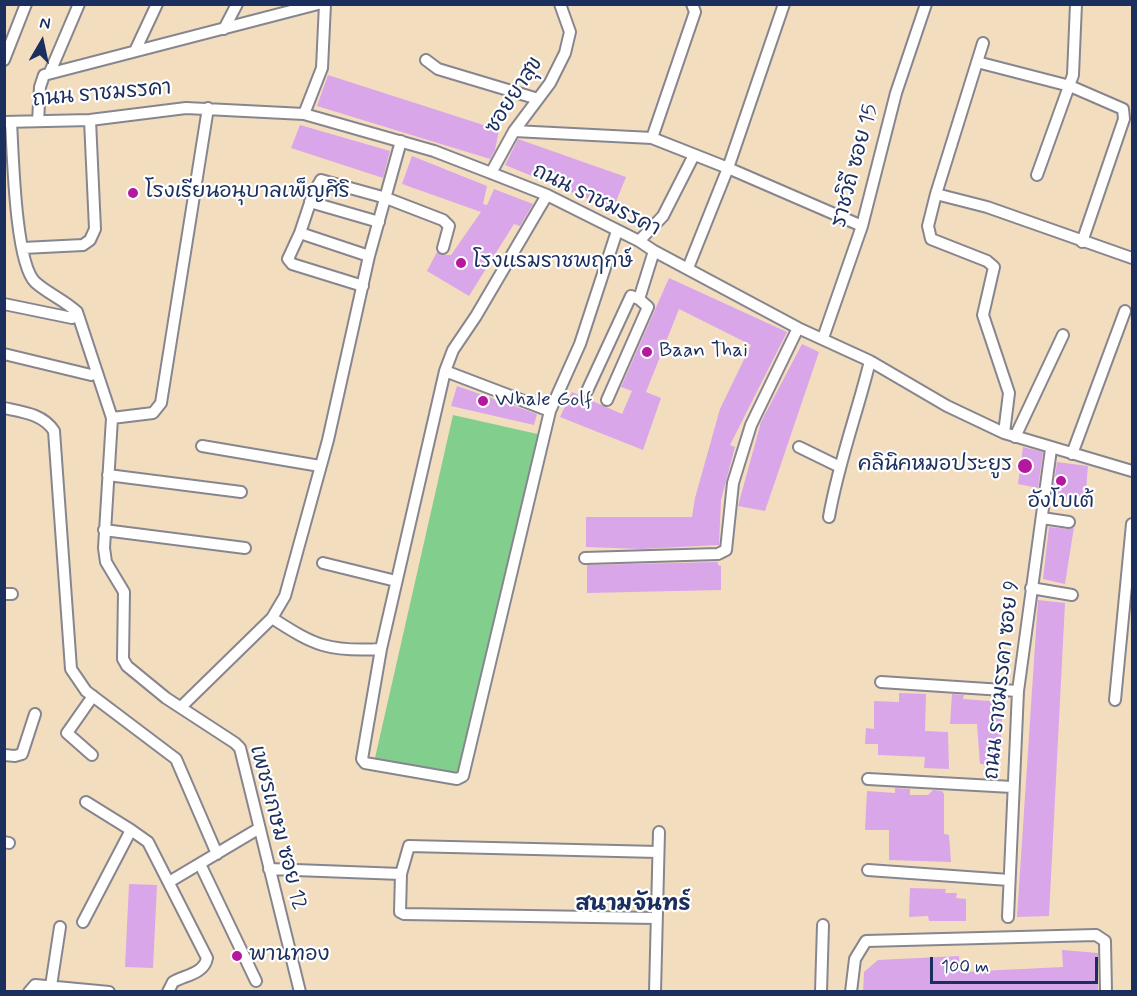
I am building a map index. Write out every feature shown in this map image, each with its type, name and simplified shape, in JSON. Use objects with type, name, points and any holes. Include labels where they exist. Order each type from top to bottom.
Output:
[{"type":"street","points":[[4,60],[26,4]]},
{"type":"street","points":[[50,72],[79,4]]},
{"type":"street","points":[[135,51],[157,4]]},
{"type":"street","points":[[224,29],[237,4]]},
{"type":"street","points":[[38,121],[42,77],[50,72],[318,4]]},
{"type":"street","points":[[304,114],[322,68],[325,4]]},
{"type":"street","name":"ซอยยาสุข","points":[[491,172],[514,130],[550,83],[565,53],[570,32],[560,4]]},
{"type":"street","points":[[652,138],[695,12],[692,4]]},
{"type":"street","points":[[688,268],[728,168],[784,4]]},
{"type":"street","name":"ราชวิถี ซอย 15","points":[[823,338],[862,226],[896,93],[926,4]]},
{"type":"street","points":[[1037,175],[1070,86],[1075,61],[1076,4]]},
{"type":"street","points":[[983,43],[928,226],[931,239],[987,261],[994,267],[983,315],[1009,393],[1004,433]]},
{"type":"street","points":[[426,60],[438,69],[538,99]]},
{"type":"street","points":[[977,62],[1070,86],[1123,109],[1124,112],[1082,242]]},
{"type":"street","points":[[112,418],[153,413],[161,403],[208,108]]},
{"type":"street","name":"ถนน ราชมรรคา","points":[[8,122],[90,120],[167,109],[208,108],[304,114],[401,141],[491,172],[548,195],[639,241],[798,328],[870,361],[947,406],[1004,433],[1051,449],[1132,471]]},
{"type":"street","points":[[23,248],[83,245],[90,240],[95,229],[90,120]]},
{"type":"street","name":"เพชรเกษม ซอย 12","points":[[8,122],[19,230],[27,270],[36,282],[77,312],[95,376],[112,418],[104,530],[106,562],[124,592],[123,659],[126,666],[166,698],[182,706],[240,748],[258,829],[300,992]]},
{"type":"street","points":[[514,130],[652,138],[862,226]]},
{"type":"street","points":[[182,706],[272,618],[285,596],[320,466],[369,256],[401,141]]},
{"type":"street","points":[[639,241],[663,216],[694,155]]},
{"type":"street","points":[[363,286],[290,263],[288,259],[300,233],[317,183],[325,180],[386,198],[447,222],[449,232],[443,248]]},
{"type":"street","points":[[936,194],[987,207],[1132,258]]},
{"type":"street","points":[[548,195],[453,350],[445,371],[381,649],[362,761],[457,779],[462,777],[550,411],[580,344],[617,231]]},
{"type":"street","points":[[310,202],[379,222]]},
{"type":"street","points":[[300,233],[369,256]]},
{"type":"street","points":[[639,299],[654,251]]},
{"type":"street","points":[[587,391],[631,296],[648,303],[607,400]]},
{"type":"street","points":[[4,304],[72,318]]},
{"type":"street","points":[[1072,454],[1125,311]]},
{"type":"street","points":[[585,558],[718,554],[726,550],[733,483],[751,425],[798,328]]},
{"type":"street","points":[[1015,437],[1063,335]]},
{"type":"street","points":[[4,354],[95,376]]},
{"type":"street","points":[[829,517],[840,466],[856,420],[870,361]]},
{"type":"street","points":[[445,371],[550,411]]},
{"type":"street","points":[[4,408],[39,416],[49,422],[54,430],[71,669],[78,681],[93,696],[176,759],[217,854]]},
{"type":"street","points":[[202,446],[320,466]]},
{"type":"street","points":[[799,447],[840,466]]},
{"type":"street","name":"ถนน ราชมรรคา ซอย 9","points":[[1008,917],[1018,691],[1051,449]]},
{"type":"street","points":[[108,475],[241,492]]},
{"type":"street","points":[[1042,518],[1069,522]]},
{"type":"street","points":[[1115,700],[1132,524]]},
{"type":"street","points":[[104,530],[245,548]]},
{"type":"street","points":[[323,563],[396,581]]},
{"type":"street","points":[[1031,588],[1072,595]]},
{"type":"street","points":[[272,618],[322,646],[339,650],[381,649]]},
{"type":"street","points":[[881,682],[1018,691]]},
{"type":"street","points":[[92,755],[67,733],[93,696]]},
{"type":"street","points":[[4,754],[15,756],[22,753],[35,714]]},
{"type":"street","points":[[868,780],[1012,787]]},
{"type":"street","points":[[86,802],[148,842],[207,958],[201,969],[172,982],[168,992]]},
{"type":"street","points":[[170,882],[258,829]]},
{"type":"street","points":[[83,922],[131,830]]},
{"type":"street","points":[[655,992],[659,832]]},
{"type":"street","points":[[656,918],[404,914],[400,912],[401,874],[409,846],[658,852]]},
{"type":"street","points":[[200,864],[256,981]]},
{"type":"street","points":[[269,869],[401,874]]},
{"type":"street","points":[[868,870],[1009,880]]},
{"type":"street","points":[[821,992],[823,925]]},
{"type":"street","points":[[51,986],[60,927]]},
{"type":"street","points":[[851,992],[855,959],[866,941],[1096,935],[1105,941],[1106,992]]},
{"type":"street","points":[[29,992],[35,985],[109,992]]},
{"type":"green space","points":[[453,415],[542,435],[460,775],[375,758]]},
{"type":"building","points":[[328,75],[499,130],[495,150],[490,159],[317,106]]},
{"type":"building","points":[[300,125],[390,151],[383,178],[291,148]]},
{"type":"building","points":[[518,139],[626,177],[613,209],[505,165]]},
{"type":"building","points":[[412,156],[487,186],[483,204],[487,205],[494,189],[533,204],[520,226],[514,224],[469,296],[427,271],[437,252],[442,255],[451,255],[481,212],[402,184]]},
{"type":"building","points":[[669,278],[787,332],[730,445],[735,447],[721,500],[719,545],[642,549],[586,547],[586,517],[692,517],[695,498],[720,409],[751,345],[679,309],[646,392],[661,398],[643,450],[560,417],[572,392],[622,414],[632,391],[621,387]]},
{"type":"building","points":[[802,344],[819,352],[765,511],[738,506],[761,422]]},
{"type":"building","name":"Whale Golf","points":[[457,386],[537,414],[534,425],[451,406]]},
{"type":"building","points":[[1023,447],[1043,452],[1038,488],[1018,484]]},
{"type":"building","points":[[1057,462],[1088,466],[1085,502],[1052,498]]},
{"type":"building","points":[[1049,527],[1068,529],[1074,527],[1065,584],[1043,579]]},
{"type":"building","points":[[718,562],[721,566],[721,590],[587,593],[587,565]]},
{"type":"building","points":[[1038,600],[1065,603],[1049,916],[1017,917]]},
{"type":"building","points":[[899,693],[926,694],[925,731],[948,732],[949,769],[924,768],[925,757],[878,755],[878,744],[865,744],[866,728],[874,729],[874,701],[899,702]]},
{"type":"building","points":[[952,694],[964,695],[963,699],[1003,702],[1000,755],[992,755],[991,765],[980,764],[977,724],[950,724]]},
{"type":"building","points":[[895,788],[910,789],[910,795],[928,795],[933,790],[942,791],[944,794],[944,834],[949,835],[951,862],[889,860],[889,830],[865,830],[867,791],[895,793]]},
{"type":"building","points":[[129,884],[157,885],[153,968],[125,967]]},
{"type":"building","points":[[910,888],[946,889],[945,893],[957,893],[956,898],[966,899],[966,921],[929,921],[928,916],[909,917]]},
{"type":"building","points":[[1062,950],[1098,953],[1098,992],[863,992],[864,972],[878,960],[959,956],[960,972],[1063,967]]},
{"type":"place","name":"โรงเรียนอนุบาลเพ็ญศิริ","points":[[133,193]]},
{"type":"place","name":"โรงแรมราชพฤกษ์","points":[[461,263]]},
{"type":"place","name":"Baan Thai","points":[[647,352]]},
{"type":"place","name":"Whale Golf","points":[[483,401]]},
{"type":"place","name":"คลินิคหมอประยูร","points":[[1025,466]]},
{"type":"place","name":"อังโบเต้","points":[[1061,481]]},
{"type":"place","name":"พานทอง","points":[[237,956]]},
{"type":"district","name":"สนามจันทร์","points":[[633,905]]}]
